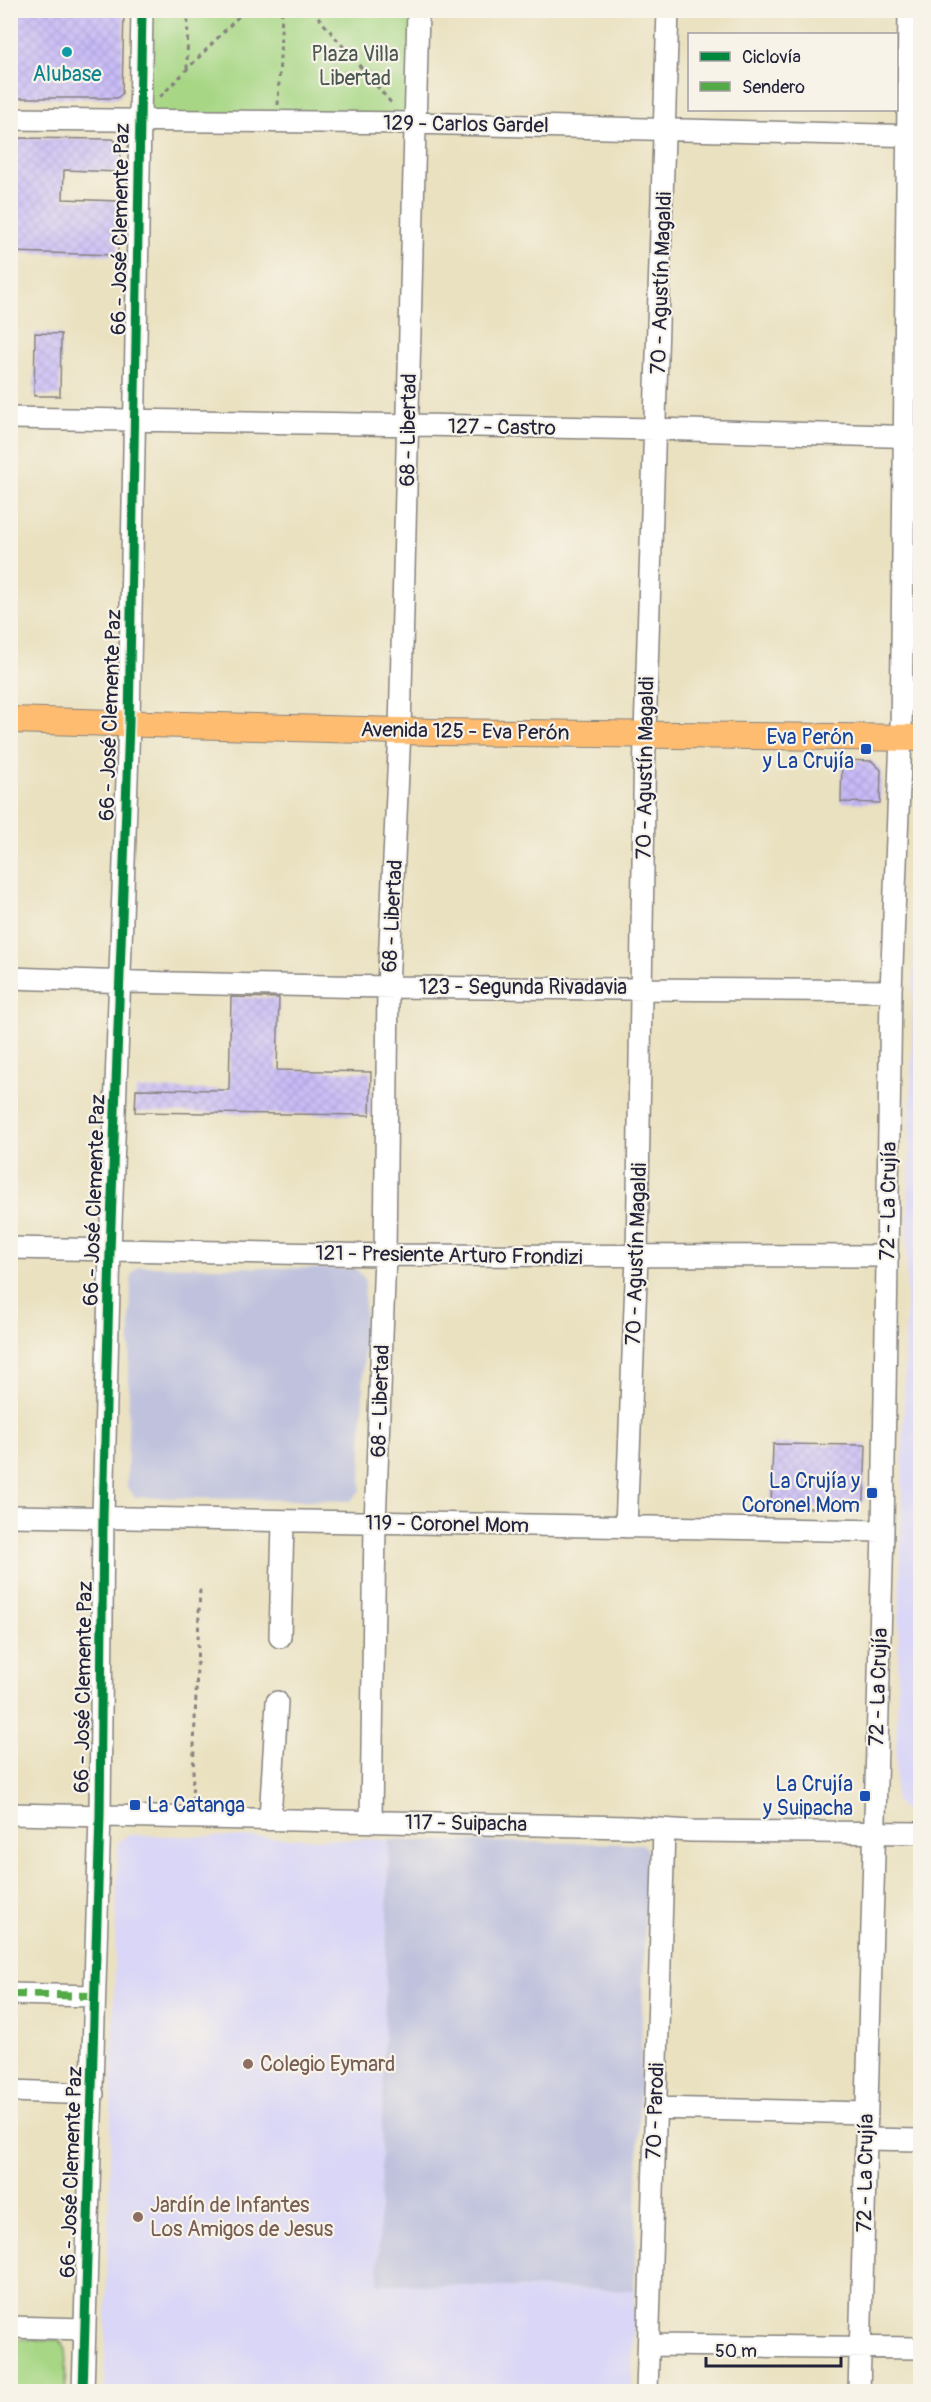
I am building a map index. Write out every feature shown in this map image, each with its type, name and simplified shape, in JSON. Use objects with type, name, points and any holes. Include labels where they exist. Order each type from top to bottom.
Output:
[{"type":"main road","name":"Avenida 125 - Eva Perón","points":[[10,720],[400,730],[911,738]]},
{"type":"street","name":"66 - José Clemente Paz","points":[[83,2391],[100,1815],[103,1517],[110,1251],[129,723],[142,10]]},
{"type":"street","name":"68 - Libertad","points":[[371,1821],[375,1524],[385,1255],[388,987],[400,730],[417,10]]},
{"type":"street","name":"70 - Agustín Magaldi","points":[[626,1527],[637,1257],[645,734],[668,10]]},
{"type":"street","name":"72 - La Crujía","points":[[859,2391],[883,1531],[891,991],[911,738],[914,136],[909,10]]},
{"type":"street","name":"129 - Carlos Gardel","points":[[10,118],[414,123],[914,136]]},
{"type":"street","name":"127 - Castro","points":[[10,418],[656,429],[912,436]]},
{"type":"street","name":"123 - Segunda Rivadavia","points":[[10,978],[388,987],[891,991]]},
{"type":"street","name":"121 - Presiente Arturo Frondizi","points":[[10,1248],[385,1255],[888,1256]]},
{"type":"street","name":"119 - Coronel Mom","points":[[10,1516],[883,1531]]},
{"type":"street","points":[[280,1637],[283,1522]]},
{"type":"street","points":[[270,1819],[277,1702]]},
{"type":"street","name":"117 - Suipacha","points":[[10,1814],[629,1827],[664,1830],[921,1833]]},
{"type":"street","name":"70 - Parodi","points":[[647,2391],[664,1830]]},
{"type":"street","points":[[10,1994],[94,1996]]},
{"type":"street","points":[[10,2091],[93,2094]]},
{"type":"street","points":[[655,2108],[866,2113]]},
{"type":"street","points":[[867,2139],[921,2140]]},
{"type":"street","points":[[10,2327],[84,2329]]},
{"type":"street","points":[[649,2344],[921,2348]]},
{"type":"path","points":[[187,70],[188,10]]},
{"type":"path","points":[[158,99],[245,10]]},
{"type":"path","points":[[277,121],[282,10]]},
{"type":"path","points":[[312,10],[396,108]]},
{"type":"path","points":[[191,1817],[200,1587]]},
{"type":"shaded area","points":[[920,768],[920,1811],[904,1811],[895,1801],[918,771]]},
{"type":"shaded area","points":[[139,1266],[356,1269],[365,1279],[361,1490],[350,1501],[135,1497],[127,1487],[131,1275]]},
{"type":"shaded area","name":"Colegio Eymard","points":[[127,1835],[389,1840],[378,2284],[634,2290],[632,2391],[104,2392],[118,1843]]},
{"type":"shaded area","points":[[389,1840],[641,1844],[647,1850],[634,2290],[378,2284]]},
{"type":"green space","name":"Plaza Villa Libertad","points":[[142,11],[418,11],[414,123],[140,120]]},
{"type":"green space","points":[[11,2339],[58,2340],[66,2348],[65,2391],[11,2391]]},
{"type":"building","name":"Alubase","points":[[10,10],[124,10],[122,94],[117,98],[10,98]]},
{"type":"building","points":[[10,138],[113,139],[121,147],[120,172],[64,170],[63,199],[119,201],[118,255],[10,252]]},
{"type":"building","points":[[35,333],[61,334],[60,396],[34,396]]},
{"type":"building","points":[[842,760],[872,761],[881,770],[880,803],[841,802]]},
{"type":"building","points":[[231,997],[279,998],[277,1070],[371,1072],[370,1115],[135,1112],[136,1089],[229,1090]]},
{"type":"building","points":[[773,1444],[866,1445],[864,1500],[855,1509],[771,1507]]},
{"type":"marked path","points":[[10,1994],[94,1996]]},
{"type":"cycle path","points":[[83,2392],[100,1815],[103,1517],[110,1251],[129,723],[142,10]]},
{"type":"place","name":"Alubase","points":[[67,52]]},
{"type":"place","name":"Eva Perón y La Crujía","points":[[866,749]]},
{"type":"place","name":"La Crujía y Coronel Mom","points":[[872,1493]]},
{"type":"place","name":"La Crujía y Suipacha","points":[[865,1796]]},
{"type":"place","name":"La Catanga","points":[[135,1805]]},
{"type":"place","name":"Colegio Eymard","points":[[248,2064]]},
{"type":"place","name":"Jardín de Infantes Los Amigos de Jesus","points":[[138,2217]]}]
